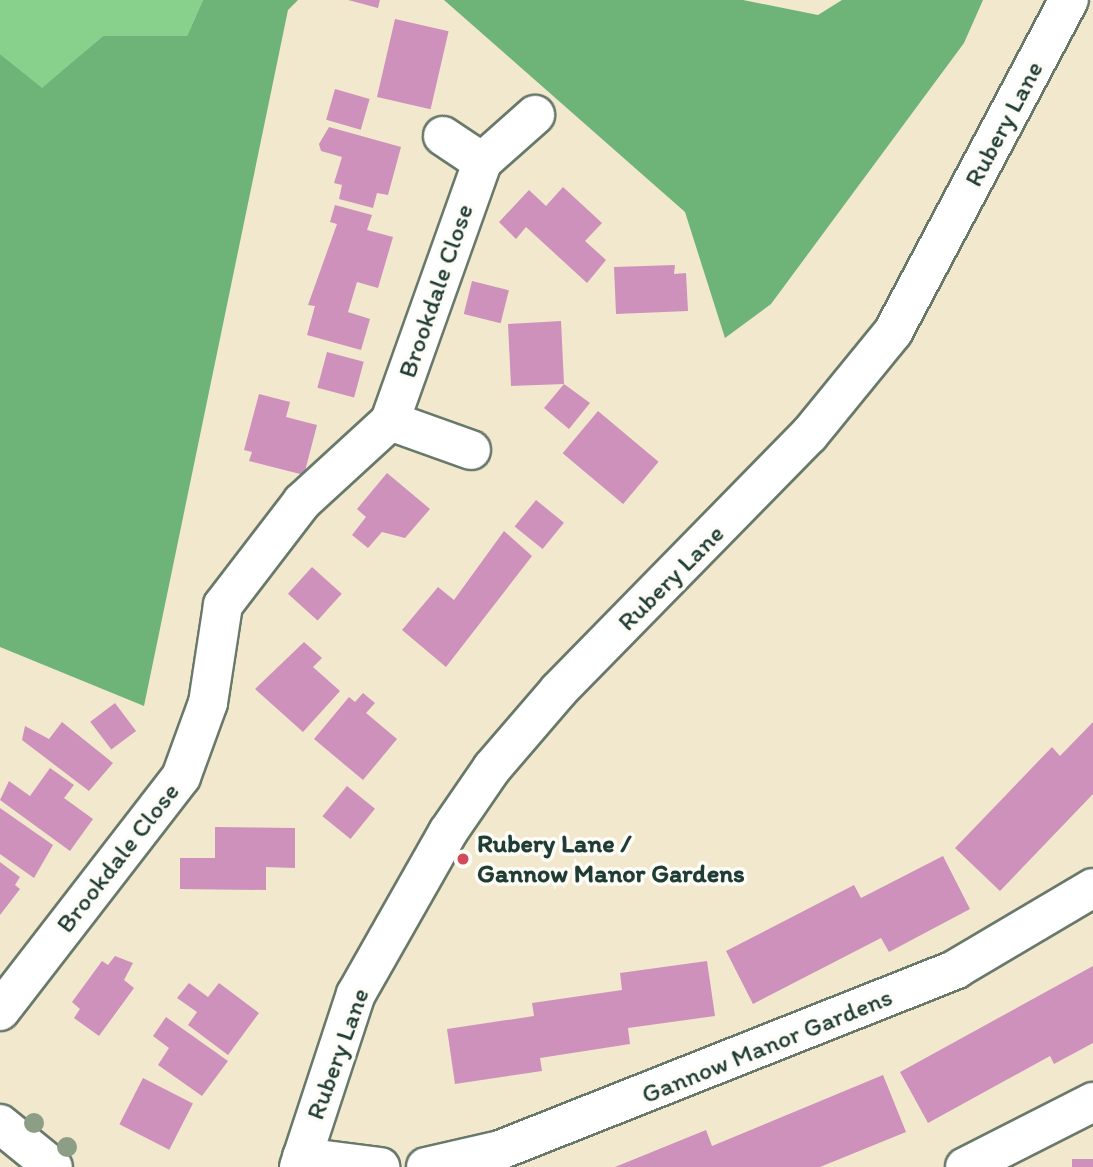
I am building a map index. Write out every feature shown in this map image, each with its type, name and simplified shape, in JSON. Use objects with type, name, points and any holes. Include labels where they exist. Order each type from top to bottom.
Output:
[{"type":"street","name":"Rubery Lane","points":[[300,1162],[356,994],[448,832],[492,768],[559,690],[809,435],[892,332],[1069,0]]},
{"type":"street","name":"Brookdale Close","points":[[0,1011],[181,777],[208,703],[223,605],[302,502],[390,421],[482,162],[535,115]]},
{"type":"street","points":[[443,136],[482,162]]},
{"type":"street","points":[[390,421],[471,450]]},
{"type":"street","name":"Gannow Manor Gardens","points":[[426,1167],[500,1150],[956,969],[1093,888]]},
{"type":"street","points":[[965,1167],[1093,1102]]},
{"type":"street","points":[[0,1124],[53,1167]]},
{"type":"street","points":[[300,1162],[380,1167]]},
{"type":"green space","points":[[0,0],[203,0],[187,36],[103,36],[42,89],[0,54]]},
{"type":"green space","points":[[203,0],[298,0],[288,10],[144,706],[0,647],[0,54],[42,88],[103,36],[187,36]]},
{"type":"green space","points":[[444,0],[743,0],[818,15],[842,0],[983,0],[964,43],[771,304],[725,338],[685,212]]},
{"type":"building","points":[[348,0],[380,0],[378,8]]},
{"type":"building","points":[[395,19],[449,31],[431,109],[377,97]]},
{"type":"building","points":[[335,89],[370,99],[361,130],[326,120]]},
{"type":"building","points":[[329,127],[401,147],[388,195],[377,193],[373,208],[339,199],[342,185],[334,183],[342,157],[321,151],[319,144]]},
{"type":"building","points":[[563,187],[602,223],[585,241],[606,260],[587,283],[526,227],[516,239],[499,222],[529,190],[546,206]]},
{"type":"building","points":[[335,205],[372,215],[367,230],[393,237],[378,288],[357,282],[348,312],[370,319],[361,350],[307,335],[315,306],[308,305],[337,224],[330,222]]},
{"type":"building","points":[[675,265],[674,274],[686,273],[688,311],[616,314],[614,267]]},
{"type":"building","points":[[472,281],[509,290],[501,323],[464,314]]},
{"type":"building","points":[[561,321],[564,384],[511,386],[508,324]]},
{"type":"building","points":[[327,352],[364,362],[354,398],[317,388]]},
{"type":"building","points":[[564,384],[590,403],[569,429],[544,408]]},
{"type":"building","points":[[259,394],[290,402],[286,417],[317,425],[304,475],[249,461],[252,452],[244,450]]},
{"type":"building","points":[[598,411],[659,462],[623,504],[563,453]]},
{"type":"building","points":[[387,473],[430,509],[405,538],[382,532],[368,548],[352,535],[366,517],[357,509]]},
{"type":"building","points":[[536,500],[564,523],[543,549],[515,526]]},
{"type":"building","points":[[504,531],[532,556],[446,667],[402,630],[438,587],[454,600]]},
{"type":"building","points":[[312,567],[342,594],[318,621],[288,594]]},
{"type":"building","points":[[304,642],[322,658],[313,667],[340,691],[303,732],[255,689]]},
{"type":"building","points":[[363,693],[375,703],[366,713],[397,739],[363,780],[314,739],[349,697],[355,702]]},
{"type":"building","points":[[115,703],[136,731],[111,750],[90,722]]},
{"type":"building","points":[[62,722],[113,763],[89,791],[22,740],[25,726],[49,739]]},
{"type":"building","points":[[1093,722],[1093,794],[1000,891],[955,848],[1052,747],[1060,756]]},
{"type":"building","points":[[50,768],[74,785],[64,798],[93,819],[70,851],[0,800],[9,781],[30,796]]},
{"type":"building","points":[[347,786],[375,809],[350,839],[322,816]]},
{"type":"building","points":[[0,808],[53,845],[34,878],[0,854]]},
{"type":"building","points":[[215,827],[295,828],[295,868],[266,867],[266,890],[180,889],[180,858],[215,858]]},
{"type":"building","points":[[943,856],[970,909],[889,952],[881,938],[753,1004],[726,951],[854,885],[861,898]]},
{"type":"building","points":[[0,862],[20,877],[15,885],[20,889],[0,915]]},
{"type":"building","points":[[115,956],[133,963],[124,980],[134,988],[99,1036],[74,1018],[80,1009],[72,1002],[102,961],[108,965]]},
{"type":"building","points":[[707,961],[715,1016],[628,1028],[630,1044],[540,1058],[542,1071],[455,1084],[447,1029],[534,1016],[532,1003],[622,990],[620,973]]},
{"type":"building","points":[[1093,966],[1093,1043],[1054,1064],[1050,1056],[928,1123],[900,1072]]},
{"type":"building","points":[[189,983],[208,997],[219,983],[259,1013],[228,1055],[188,1025],[197,1012],[177,998]]},
{"type":"building","points":[[166,1017],[228,1061],[202,1096],[158,1065],[169,1048],[153,1036]]},
{"type":"building","points":[[883,1075],[906,1132],[820,1167],[615,1167],[706,1130],[712,1146]]},
{"type":"building","points":[[143,1078],[193,1103],[169,1150],[119,1124]]},
{"type":"building","points":[[1072,1159],[1093,1159],[1093,1167],[1072,1167]]},
{"type":"place","name":"Rubery Lane / Gannow Manor Gardens","points":[[463,859]]}]
